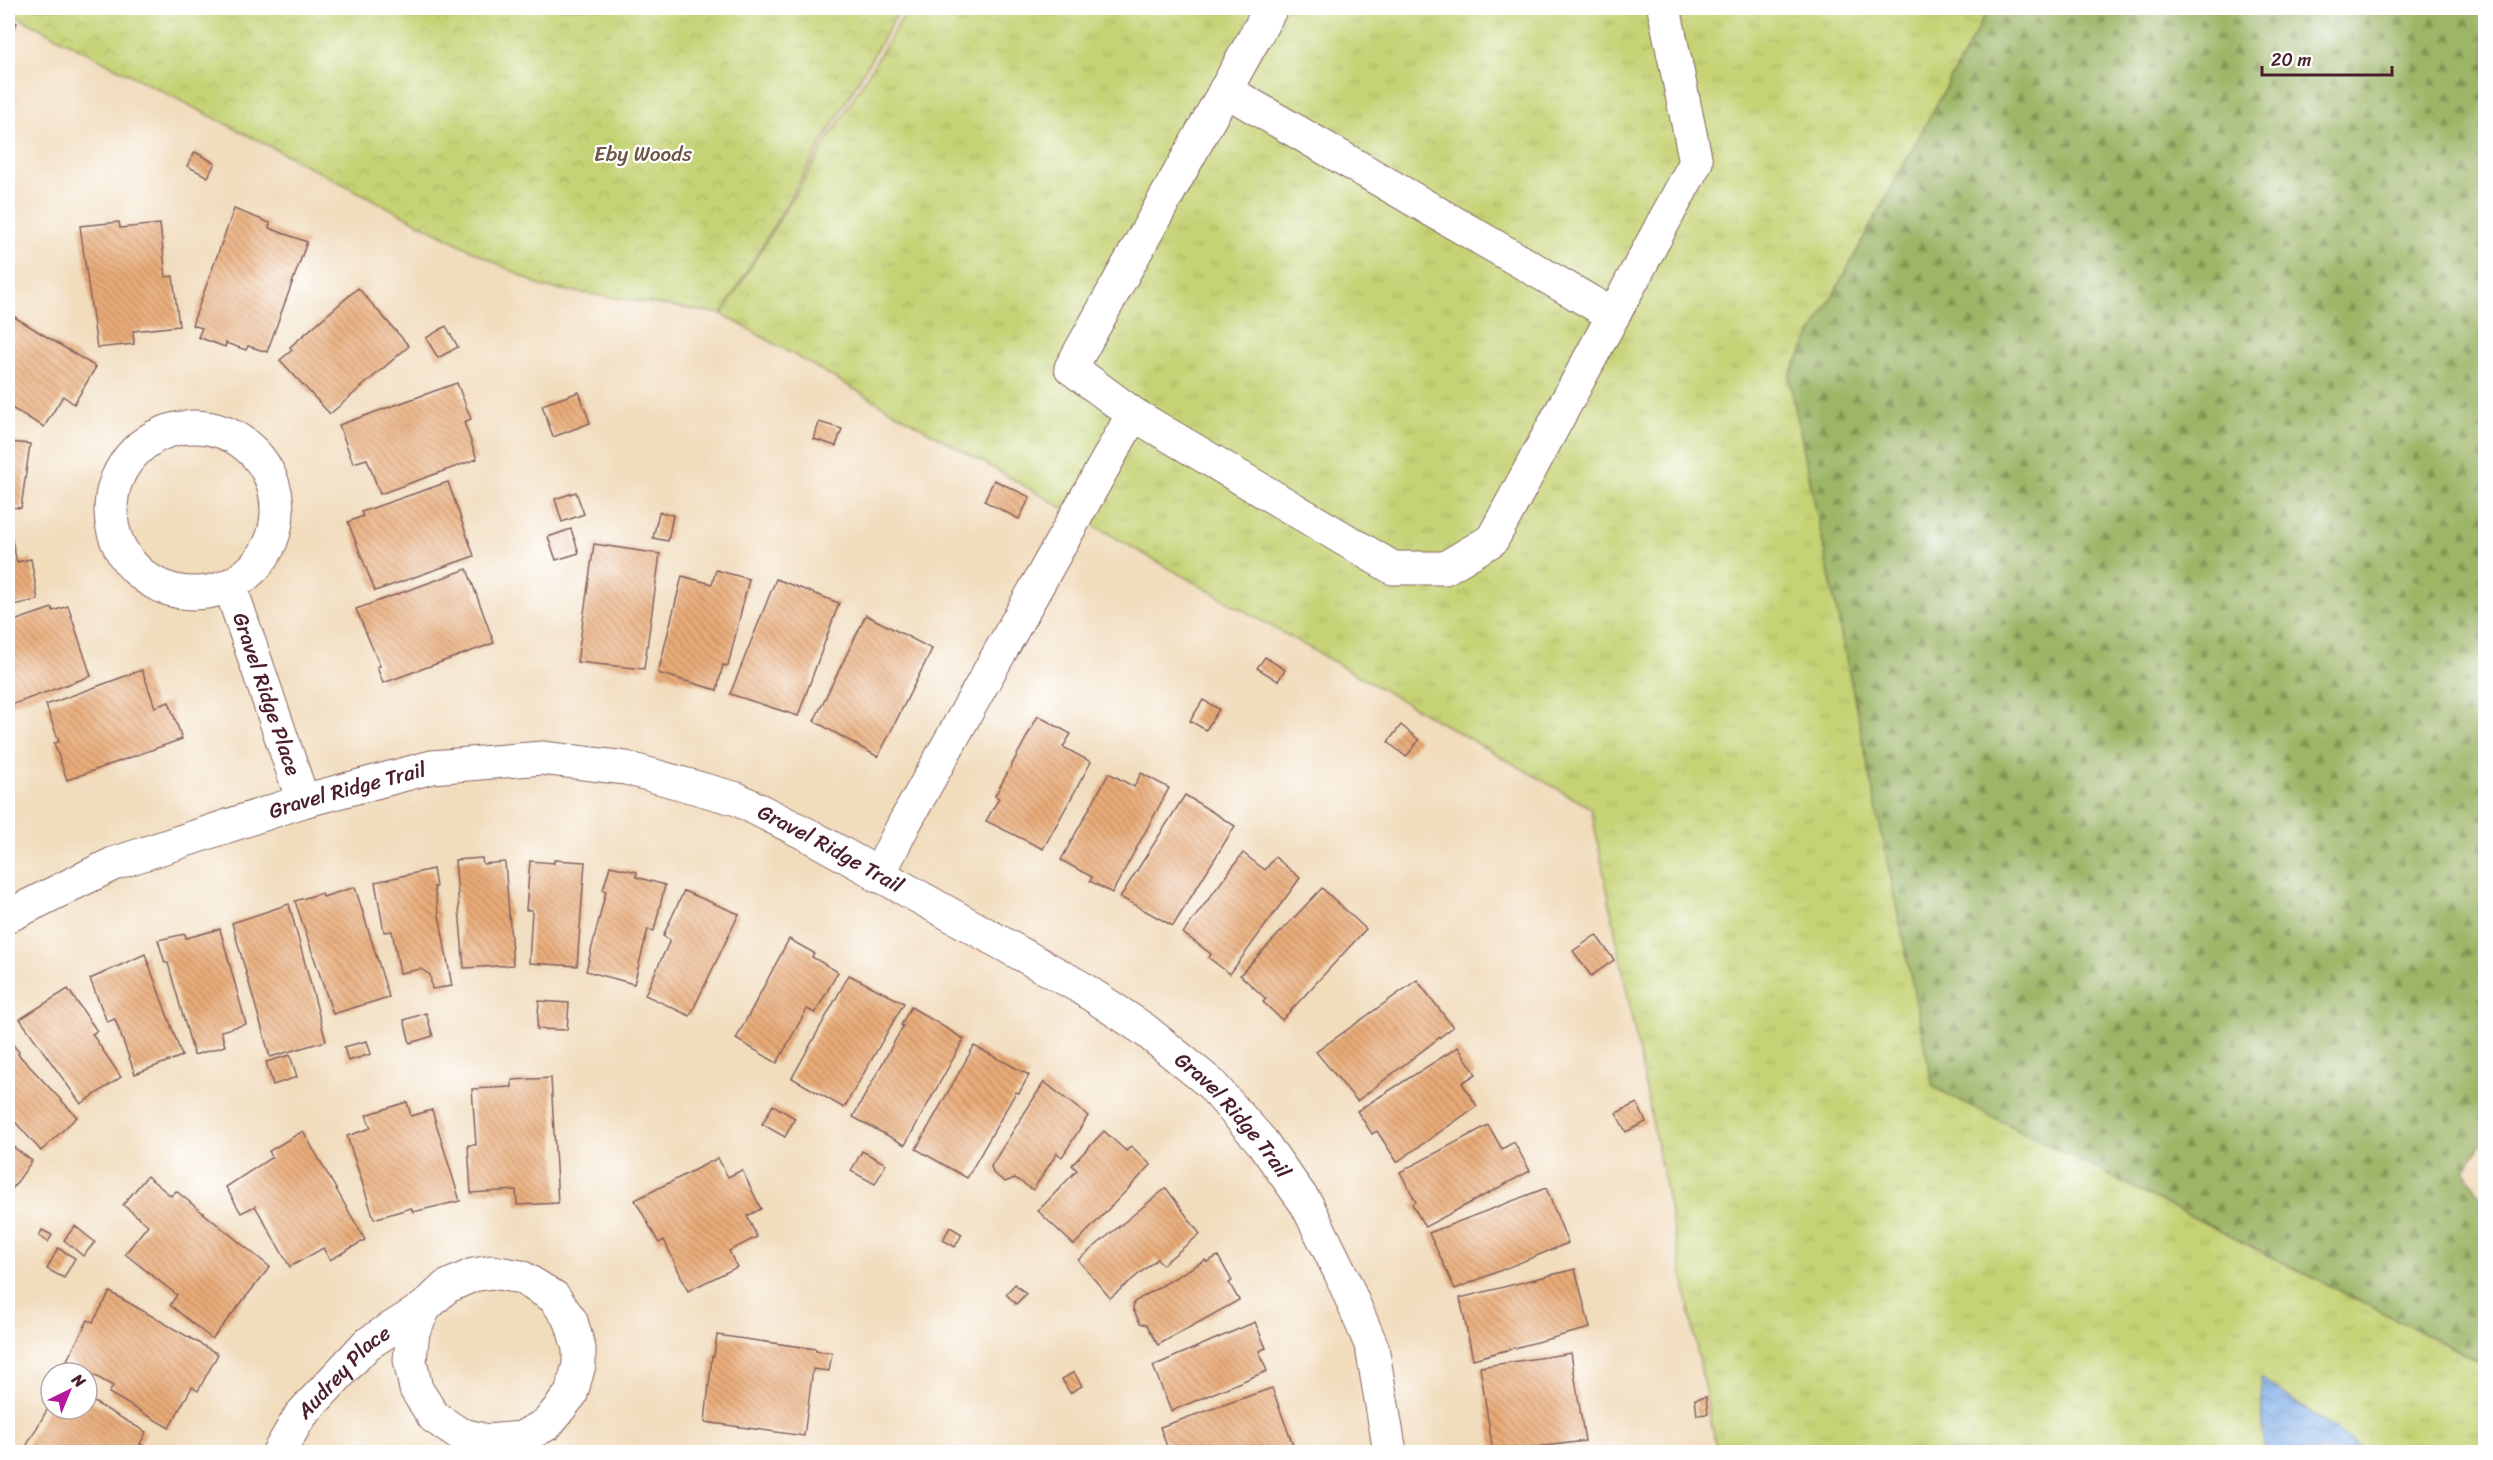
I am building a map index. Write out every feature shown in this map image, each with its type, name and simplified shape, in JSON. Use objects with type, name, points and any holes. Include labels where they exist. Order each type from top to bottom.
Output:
[{"type":"street","points":[[1271,8],[1071,368],[1133,414],[1394,568],[1445,568],[1492,540],[1696,162],[1664,8]]},
{"type":"street","points":[[1225,90],[1613,315]]},
{"type":"street","points":[[878,876],[904,824],[1133,414]]},
{"type":"street","name":"Gravel Ridge Place","points":[[202,426],[231,434],[257,453],[272,479],[278,505],[275,534],[254,569],[230,586],[201,594],[172,591],[152,582],[130,563],[115,535],[111,506],[115,482],[129,457],[149,439],[176,428],[202,426]]},
{"type":"street","name":"Gravel Ridge Place","points":[[230,586],[303,801]]},
{"type":"street","name":"Gravel Ridge Trail","points":[[8,916],[113,864],[303,801],[432,767],[542,758],[626,768],[737,799],[812,837],[1080,987],[1145,1030],[1210,1083],[1262,1142],[1307,1205],[1341,1274],[1372,1347],[1390,1452]]},
{"type":"street","name":"Audrey Place","points":[[279,1452],[300,1416],[367,1344],[425,1307],[446,1287],[474,1275],[492,1272],[521,1277],[554,1297],[571,1321],[579,1357],[571,1394],[547,1424],[521,1438],[487,1441],[459,1434],[434,1417],[416,1389],[410,1360],[413,1331],[425,1307]]},
{"type":"green space","name":"Eby Woods","points":[[8,8],[901,8],[722,314],[543,287],[8,12]]},
{"type":"green space","points":[[908,8],[1989,8],[1789,376],[1933,1086],[2485,1364],[2485,1452],[1717,1452],[1591,808],[722,314]]},
{"type":"green space","points":[[1989,8],[2485,8],[2486,1134],[2465,1171],[2485,1205],[2485,1364],[1933,1087],[1789,376]]},
{"type":"water","points":[[2261,1378],[2368,1452],[2264,1452]]},
{"type":"building","points":[[8,17],[17,23],[10,37],[8,35]]},
{"type":"building","points":[[195,152],[215,163],[208,177],[187,166]]},
{"type":"building","points":[[234,209],[270,223],[269,228],[307,242],[267,352],[248,346],[246,350],[226,343],[225,347],[198,337],[202,328],[192,325]]},
{"type":"building","points":[[119,222],[120,228],[160,224],[166,277],[173,276],[179,326],[133,331],[134,344],[97,348],[80,226]]},
{"type":"building","points":[[358,288],[409,346],[330,414],[280,360],[292,350],[290,347]]},
{"type":"building","points":[[8,313],[96,367],[74,404],[63,396],[44,427],[8,406]]},
{"type":"building","points":[[446,326],[458,347],[438,358],[426,338]]},
{"type":"building","points":[[457,383],[471,419],[464,422],[477,459],[380,494],[367,459],[353,463],[339,425]]},
{"type":"building","points":[[579,392],[590,423],[553,437],[542,405]]},
{"type":"building","points":[[819,422],[842,429],[836,446],[814,439]]},
{"type":"building","points":[[8,442],[30,444],[21,508],[8,507]]},
{"type":"building","points":[[994,480],[1030,497],[1019,519],[984,501]]},
{"type":"building","points":[[448,482],[474,556],[375,591],[348,522],[363,516],[361,512]]},
{"type":"building","points":[[576,492],[584,514],[562,522],[555,499]]},
{"type":"building","points":[[659,512],[673,515],[668,541],[653,538]]},
{"type":"building","points":[[8,523],[17,562],[31,559],[38,600],[8,606]]},
{"type":"building","points":[[571,529],[579,553],[556,560],[548,537]]},
{"type":"building","points":[[594,544],[660,554],[644,669],[577,662]]},
{"type":"building","points":[[467,569],[494,643],[383,683],[377,667],[380,666],[356,609]]},
{"type":"building","points":[[716,570],[749,579],[728,666],[723,665],[717,690],[658,673],[682,576],[712,584]]},
{"type":"building","points":[[776,579],[839,603],[798,716],[730,694]]},
{"type":"building","points":[[68,606],[91,676],[8,706],[8,623],[52,608],[53,611]]},
{"type":"building","points":[[866,615],[932,649],[878,757],[814,721]]},
{"type":"building","points":[[1265,657],[1285,670],[1278,681],[1257,668]]},
{"type":"building","points":[[142,670],[155,707],[169,702],[182,739],[67,780],[54,743],[59,742],[46,705]]},
{"type":"building","points":[[1203,700],[1219,709],[1206,730],[1190,721]]},
{"type":"building","points":[[1038,716],[1071,734],[1063,747],[1091,762],[1043,849],[986,821],[999,798],[995,796]]},
{"type":"building","points":[[1401,725],[1419,740],[1406,757],[1388,742]]},
{"type":"building","points":[[1109,773],[1134,787],[1141,773],[1169,788],[1112,893],[1090,881],[1092,877],[1061,860]]},
{"type":"building","points":[[1185,795],[1235,826],[1173,926],[1120,897]]},
{"type":"building","points":[[1243,853],[1265,870],[1275,857],[1300,878],[1230,974],[1209,958],[1211,954],[1183,933]]},
{"type":"building","points":[[482,858],[483,864],[505,862],[513,965],[464,968],[455,860]]},
{"type":"building","points":[[554,860],[585,862],[577,966],[529,963],[532,910],[526,910],[530,861],[554,863]]},
{"type":"building","points":[[610,866],[637,872],[636,877],[665,885],[654,931],[648,929],[634,984],[586,971]]},
{"type":"building","points":[[433,869],[436,887],[434,887],[452,986],[432,989],[430,975],[421,969],[400,973],[392,931],[384,932],[375,882]]},
{"type":"building","points":[[355,887],[389,997],[333,1014],[295,901],[322,893],[323,897]]},
{"type":"building","points":[[1322,888],[1366,929],[1282,1020],[1263,1002],[1266,999],[1240,975]]},
{"type":"building","points":[[684,891],[739,914],[690,1016],[645,995],[670,940],[663,936]]},
{"type":"building","points":[[289,904],[326,1041],[270,1057],[232,923]]},
{"type":"building","points":[[220,929],[246,1024],[221,1031],[225,1046],[194,1055],[168,963],[165,963],[158,940],[185,934],[186,938]]},
{"type":"building","points":[[1596,935],[1614,960],[1591,976],[1573,951]]},
{"type":"building","points":[[789,939],[814,953],[812,957],[838,972],[815,1013],[807,1009],[777,1063],[736,1039]]},
{"type":"building","points":[[145,954],[182,1056],[135,1074],[115,1019],[107,1022],[90,979]]},
{"type":"building","points":[[849,975],[904,1003],[844,1108],[792,1078]]},
{"type":"building","points":[[1417,980],[1453,1027],[1357,1101],[1316,1052]]},
{"type":"building","points":[[68,989],[97,1031],[92,1034],[121,1077],[81,1104],[20,1019]]},
{"type":"building","points":[[539,1001],[569,1003],[567,1030],[537,1029]]},
{"type":"building","points":[[911,1007],[964,1039],[905,1145],[853,1117]]},
{"type":"building","points":[[426,1013],[433,1036],[410,1043],[404,1020]]},
{"type":"building","points":[[8,1039],[19,1052],[18,1054],[77,1117],[41,1151],[8,1114]]},
{"type":"building","points":[[367,1041],[371,1054],[348,1061],[344,1047]]},
{"type":"building","points":[[974,1046],[1029,1075],[1019,1093],[1016,1092],[967,1178],[916,1149]]},
{"type":"building","points":[[1458,1047],[1476,1074],[1462,1083],[1477,1106],[1397,1162],[1377,1131],[1372,1134],[1357,1111]]},
{"type":"building","points":[[290,1055],[297,1077],[273,1085],[266,1062]]},
{"type":"building","points":[[551,1078],[558,1203],[517,1205],[516,1190],[471,1193],[468,1145],[476,1145],[472,1089],[512,1087],[512,1080]]},
{"type":"building","points":[[1044,1082],[1088,1116],[1062,1157],[1057,1153],[1033,1190],[1015,1178],[1005,1182],[993,1173],[991,1166]]},
{"type":"building","points":[[407,1102],[411,1116],[432,1110],[460,1201],[413,1212],[411,1208],[374,1219],[347,1136],[371,1128],[366,1115]]},
{"type":"building","points":[[1637,1103],[1646,1122],[1626,1132],[1616,1113]]},
{"type":"building","points":[[773,1105],[795,1118],[785,1137],[762,1124]]},
{"type":"building","points":[[1488,1125],[1502,1149],[1514,1142],[1530,1171],[1425,1227],[1412,1204],[1416,1202],[1400,1172]]},
{"type":"building","points":[[303,1131],[365,1240],[330,1260],[323,1248],[290,1267],[255,1206],[241,1213],[226,1187],[272,1157],[269,1151]]},
{"type":"building","points":[[1104,1131],[1126,1151],[1131,1146],[1151,1165],[1074,1245],[1038,1211],[1077,1170],[1072,1165]]},
{"type":"building","points":[[8,1143],[32,1161],[8,1195]]},
{"type":"building","points":[[862,1151],[886,1164],[875,1184],[851,1171]]},
{"type":"building","points":[[718,1158],[728,1177],[742,1170],[761,1209],[747,1216],[757,1237],[729,1251],[737,1267],[688,1291],[664,1240],[659,1243],[635,1200]]},
{"type":"building","points":[[147,1176],[171,1196],[176,1191],[270,1267],[212,1339],[170,1305],[177,1295],[125,1254],[148,1225],[123,1205]]},
{"type":"building","points":[[1166,1188],[1200,1234],[1162,1265],[1157,1259],[1110,1298],[1078,1260]]},
{"type":"building","points":[[1546,1188],[1568,1243],[1455,1289],[1429,1233]]},
{"type":"building","points":[[75,1226],[95,1242],[83,1256],[64,1240]]},
{"type":"building","points":[[950,1227],[962,1234],[955,1247],[943,1240]]},
{"type":"building","points":[[42,1230],[52,1235],[48,1242],[39,1236]]},
{"type":"building","points":[[58,1248],[75,1258],[64,1278],[47,1269]]},
{"type":"building","points":[[1218,1256],[1232,1281],[1229,1283],[1239,1300],[1158,1345],[1147,1325],[1140,1323],[1133,1309],[1134,1302],[1205,1260],[1207,1262]]},
{"type":"building","points":[[1575,1269],[1590,1328],[1473,1359],[1460,1298]]},
{"type":"building","points":[[1015,1284],[1026,1294],[1016,1304],[1006,1294]]},
{"type":"building","points":[[110,1292],[218,1354],[198,1391],[192,1387],[169,1428],[109,1393],[113,1386],[99,1378],[99,1361],[67,1360],[88,1320],[93,1322]]},
{"type":"building","points":[[1255,1322],[1266,1348],[1259,1351],[1267,1371],[1171,1411],[1153,1366]]},
{"type":"building","points":[[717,1335],[832,1353],[829,1371],[813,1369],[804,1436],[705,1422],[712,1356],[714,1356]]},
{"type":"building","points":[[1571,1353],[1585,1441],[1493,1452],[1480,1367]]},
{"type":"building","points":[[1074,1372],[1082,1386],[1070,1393],[1062,1379]]},
{"type":"building","points":[[1272,1388],[1293,1445],[1270,1452],[1169,1452],[1160,1427]]},
{"type":"building","points":[[1706,1397],[1708,1414],[1697,1415],[1695,1399]]},
{"type":"building","points":[[99,1405],[146,1432],[140,1444],[155,1452],[23,1452],[41,1421],[99,1421]]}]
